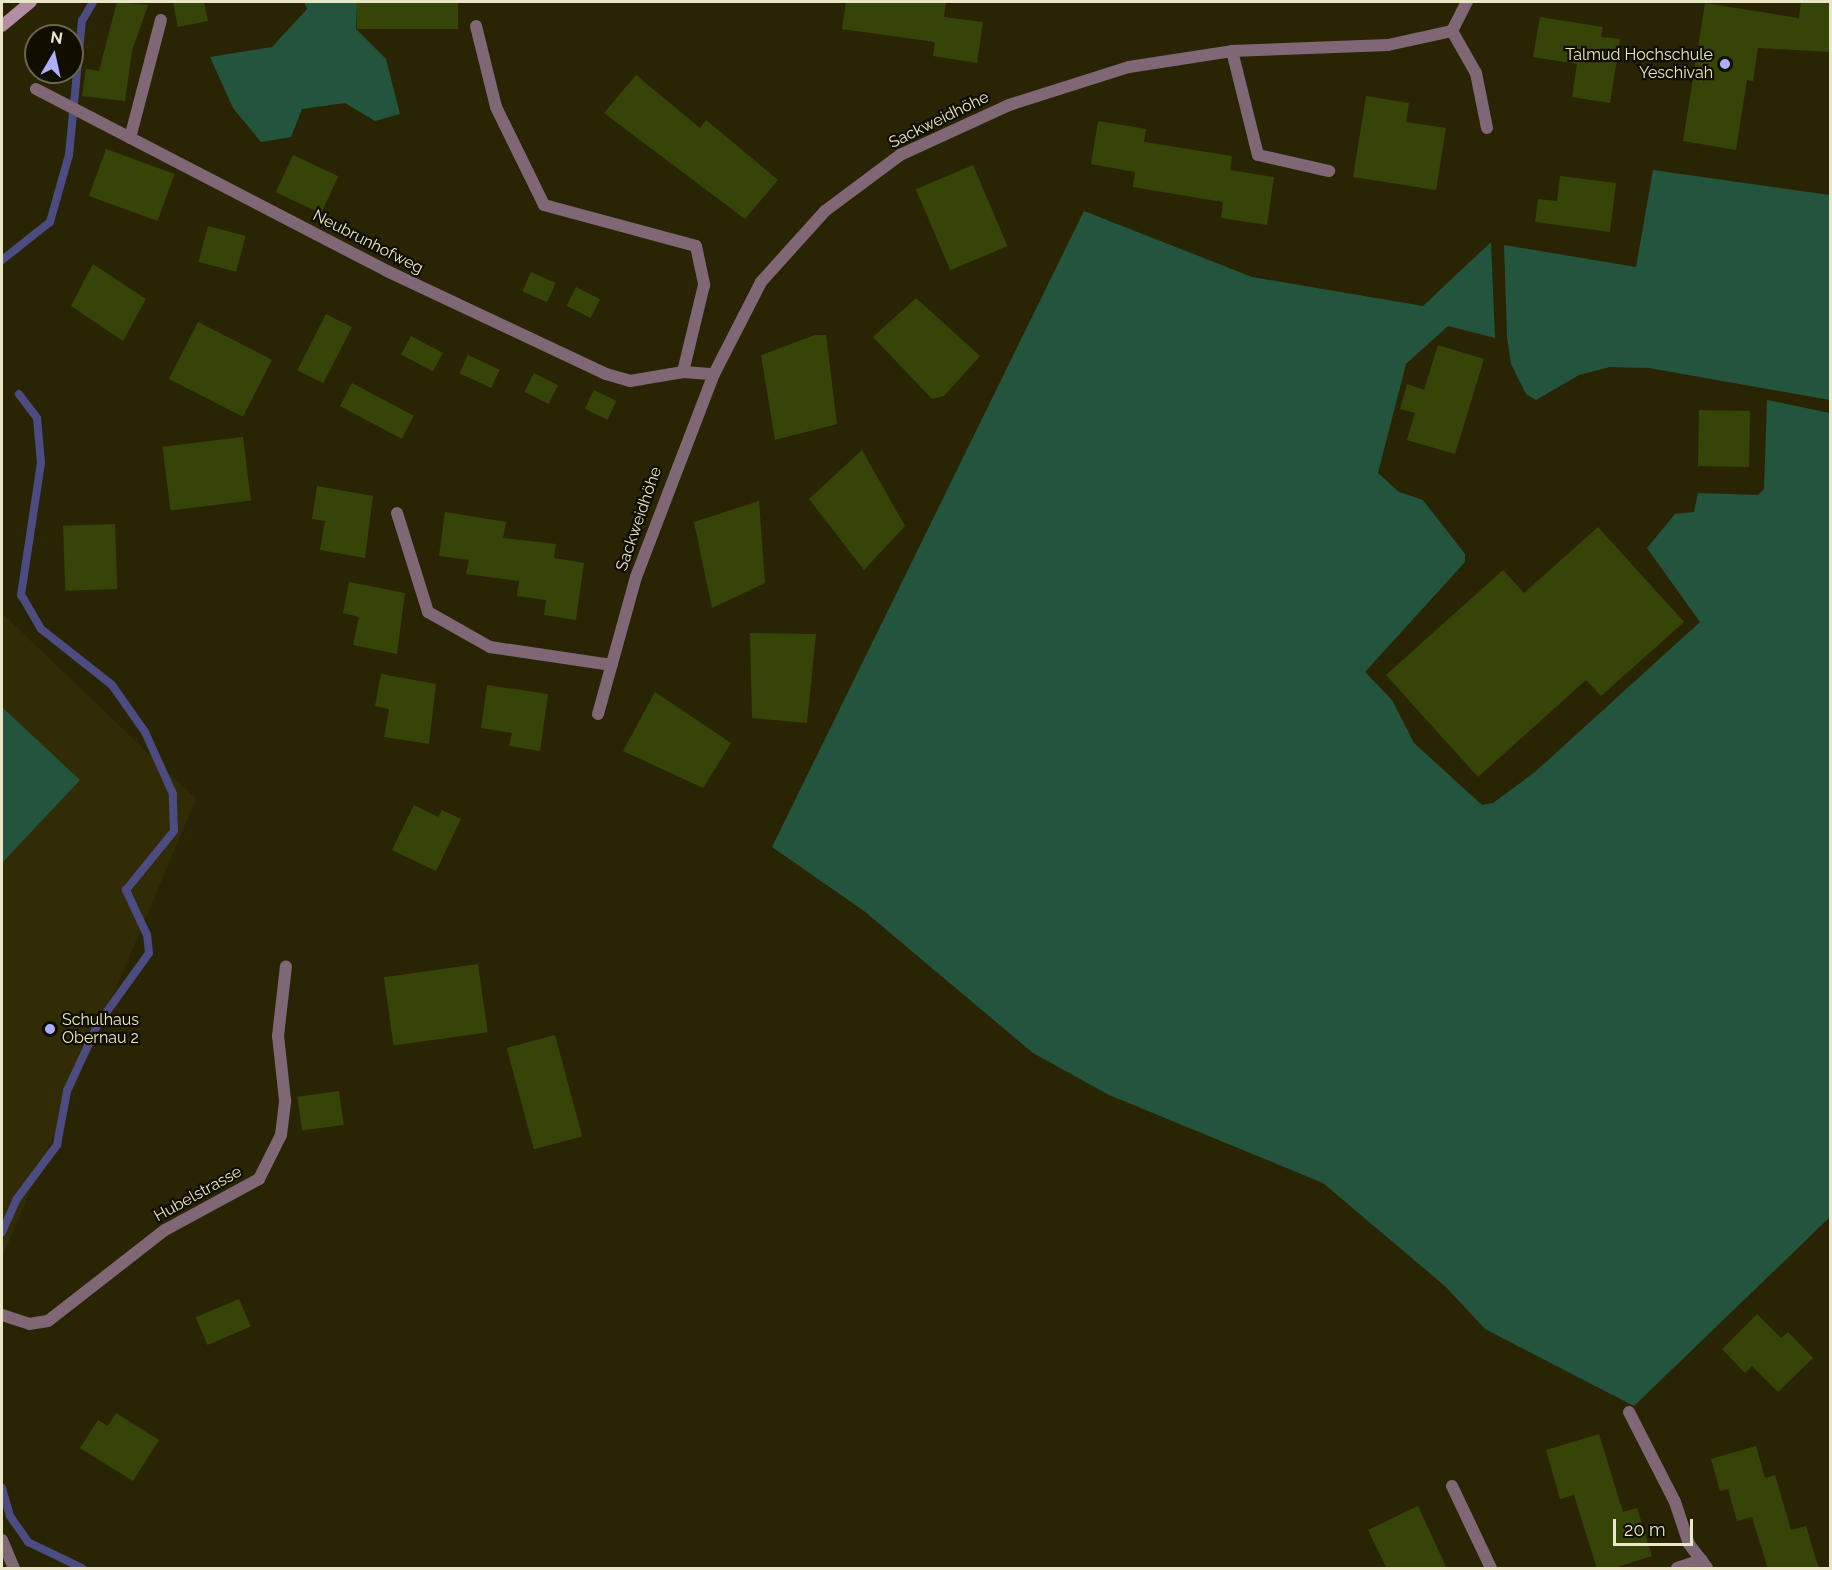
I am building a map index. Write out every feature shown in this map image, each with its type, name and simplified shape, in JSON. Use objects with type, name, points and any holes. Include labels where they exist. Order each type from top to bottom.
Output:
[{"type":"street","points":[[2,26],[31,2]]},
{"type":"street","points":[[1467,2],[1452,31],[1476,72],[1487,128]]},
{"type":"street","points":[[130,138],[161,20]]},
{"type":"street","points":[[476,26],[496,107],[544,205],[696,246],[705,285],[683,372]]},
{"type":"street","name":"Sackweidhöhe","points":[[598,714],[670,477],[714,374],[761,282],[825,211],[900,155],[1009,105],[1129,67],[1232,51],[1388,45],[1452,31]]},
{"type":"street","points":[[1232,51],[1258,155],[1329,171]]},
{"type":"street","name":"Neubrunhofweg","points":[[36,90],[65,102],[387,271],[606,374],[630,381],[683,372],[714,374]]},
{"type":"street","points":[[397,513],[428,612],[490,647],[612,665]]},
{"type":"street","name":"Hubelstrasse","points":[[2,1315],[29,1324],[48,1321],[165,1230],[259,1179],[281,1135],[285,1100],[278,1036],[286,966]]},
{"type":"street","points":[[1629,1412],[1704,1564],[1677,1569]]},
{"type":"street","points":[[1452,1486],[1491,1569]]},
{"type":"street","points":[[2,1540],[14,1569]]},
{"type":"shaded area","name":"Schulhaus Obernau 2","points":[[2,613],[196,799],[2,1258]]},
{"type":"green space","points":[[304,2],[357,2],[356,29],[386,59],[400,114],[375,121],[345,103],[302,109],[291,137],[261,142],[233,108],[210,57],[272,47],[307,9]]},
{"type":"green space","points":[[1653,170],[1830,195],[1830,400],[1649,368],[1610,367],[1579,375],[1536,400],[1526,394],[1511,364],[1507,337],[1504,245],[1636,267]]},
{"type":"green space","points":[[1084,211],[1252,277],[1423,306],[1491,242],[1495,338],[1448,326],[1406,364],[1378,473],[1399,492],[1423,500],[1465,554],[1465,562],[1365,672],[1392,700],[1414,743],[1482,805],[1493,803],[1535,772],[1700,622],[1647,548],[1675,514],[1694,512],[1698,493],[1758,495],[1764,489],[1767,400],[1830,413],[1830,1217],[1634,1406],[1485,1329],[1446,1287],[1323,1183],[1109,1095],[1033,1053],[864,911],[772,847]]},
{"type":"green space","points":[[2,707],[80,780],[2,863]]},
{"type":"building","points":[[117,2],[148,5],[132,51],[125,101],[82,96],[86,69],[99,71]]},
{"type":"building","points":[[173,2],[204,2],[208,21],[178,27]]},
{"type":"building","points":[[357,2],[458,2],[458,29],[357,29]]},
{"type":"building","points":[[846,2],[946,2],[944,17],[983,22],[977,63],[933,56],[935,42],[842,29]]},
{"type":"building","name":"Talmud Hochschule Yeschivah","points":[[1801,2],[1830,2],[1830,52],[1758,48],[1753,81],[1747,80],[1736,150],[1683,141],[1705,3],[1799,18]]},
{"type":"building","points":[[1540,17],[1603,27],[1601,37],[1620,39],[1610,103],[1572,97],[1577,64],[1533,57]]},
{"type":"building","points":[[636,75],[700,128],[706,120],[778,180],[745,219],[604,113]]},
{"type":"building","points":[[1366,96],[1409,103],[1406,122],[1446,128],[1436,190],[1353,177]]},
{"type":"building","points":[[1098,121],[1146,129],[1144,142],[1232,156],[1230,170],[1274,177],[1267,225],[1221,218],[1223,202],[1133,187],[1135,172],[1091,164]]},
{"type":"building","points":[[106,149],[175,174],[157,221],[89,196]]},
{"type":"building","points":[[293,155],[338,176],[321,213],[276,192]]},
{"type":"building","points":[[973,165],[1007,246],[950,270],[916,189]]},
{"type":"building","points":[[1560,176],[1616,183],[1610,232],[1535,222],[1538,199],[1557,201]]},
{"type":"building","points":[[208,226],[246,236],[236,272],[198,262]]},
{"type":"building","points":[[93,264],[146,299],[123,341],[71,306]]},
{"type":"building","points":[[531,272],[556,283],[547,302],[522,291]]},
{"type":"building","points":[[576,287],[600,299],[591,318],[566,306]]},
{"type":"building","points":[[916,298],[980,356],[944,396],[932,399],[873,337]]},
{"type":"building","points":[[326,314],[352,327],[323,383],[297,370]]},
{"type":"building","points":[[198,322],[272,360],[243,417],[169,379]]},
{"type":"building","points":[[815,335],[826,335],[837,424],[775,440],[761,355]]},
{"type":"building","points":[[411,336],[443,353],[433,371],[401,355]]},
{"type":"building","points":[[1438,345],[1484,359],[1455,454],[1407,440],[1415,413],[1400,409],[1407,384],[1424,390]]},
{"type":"building","points":[[468,355],[500,370],[491,388],[460,373]]},
{"type":"building","points":[[534,373],[558,385],[549,404],[524,392]]},
{"type":"building","points":[[352,383],[414,416],[402,439],[340,406]]},
{"type":"building","points":[[594,390],[616,401],[607,420],[585,409]]},
{"type":"building","points":[[1699,410],[1750,411],[1749,467],[1698,466]]},
{"type":"building","points":[[243,437],[251,501],[170,510],[163,447]]},
{"type":"building","points":[[862,450],[905,526],[864,570],[809,499]]},
{"type":"building","points":[[317,486],[373,496],[365,558],[320,550],[325,521],[312,519]]},
{"type":"building","points":[[759,501],[765,583],[712,608],[694,522]]},
{"type":"building","points":[[445,512],[506,522],[503,538],[556,544],[554,558],[584,563],[576,620],[544,615],[546,600],[517,596],[519,581],[466,574],[469,560],[439,556]]},
{"type":"building","points":[[115,524],[117,589],[65,591],[63,526]]},
{"type":"building","points":[[1598,527],[1684,622],[1601,696],[1586,680],[1478,777],[1386,675],[1503,570],[1524,593]]},
{"type":"building","points":[[349,582],[405,593],[397,654],[353,645],[359,617],[343,613]]},
{"type":"building","points":[[750,633],[816,634],[807,723],[752,718]]},
{"type":"building","points":[[381,674],[436,684],[429,744],[384,737],[389,709],[375,706]]},
{"type":"building","points":[[487,685],[548,694],[540,751],[509,746],[512,733],[481,728]]},
{"type":"building","points":[[655,692],[731,743],[703,788],[623,751]]},
{"type":"building","points":[[414,805],[438,817],[442,810],[461,819],[436,871],[392,850]]},
{"type":"building","points":[[478,964],[488,1032],[394,1046],[384,977]]},
{"type":"building","points":[[555,1035],[582,1136],[534,1149],[507,1048]]},
{"type":"building","points":[[339,1091],[344,1125],[302,1131],[297,1097]]},
{"type":"building","points":[[239,1299],[251,1327],[207,1345],[196,1317]]},
{"type":"building","points":[[1757,1314],[1781,1338],[1788,1332],[1813,1358],[1778,1392],[1752,1366],[1745,1373],[1722,1349]]},
{"type":"building","points":[[116,1413],[159,1440],[133,1481],[80,1448],[98,1420],[108,1426]]},
{"type":"building","points":[[1599,1434],[1623,1512],[1637,1508],[1652,1556],[1611,1569],[1597,1569],[1574,1495],[1560,1499],[1546,1450]]},
{"type":"building","points":[[1756,1446],[1765,1478],[1775,1475],[1791,1530],[1806,1526],[1819,1569],[1768,1569],[1752,1517],[1737,1521],[1728,1489],[1720,1491],[1711,1459]]},
{"type":"building","points":[[1418,1506],[1447,1569],[1387,1569],[1368,1530]]},
{"type":"waterway","points":[[2,260],[50,222],[69,155],[82,21],[93,2]]},
{"type":"waterway","points":[[2,1232],[16,1200],[57,1145],[67,1091],[98,1024],[149,953],[147,935],[126,890],[174,831],[173,794],[145,732],[112,685],[41,629],[21,595],[41,463],[37,418],[19,394]]},
{"type":"waterway","points":[[2,1488],[10,1516],[28,1542],[82,1568]]},
{"type":"place","name":"Talmud Hochschule Yeschivah","points":[[1725,64]]},
{"type":"place","name":"Schulhaus Obernau 2","points":[[50,1029]]}]
